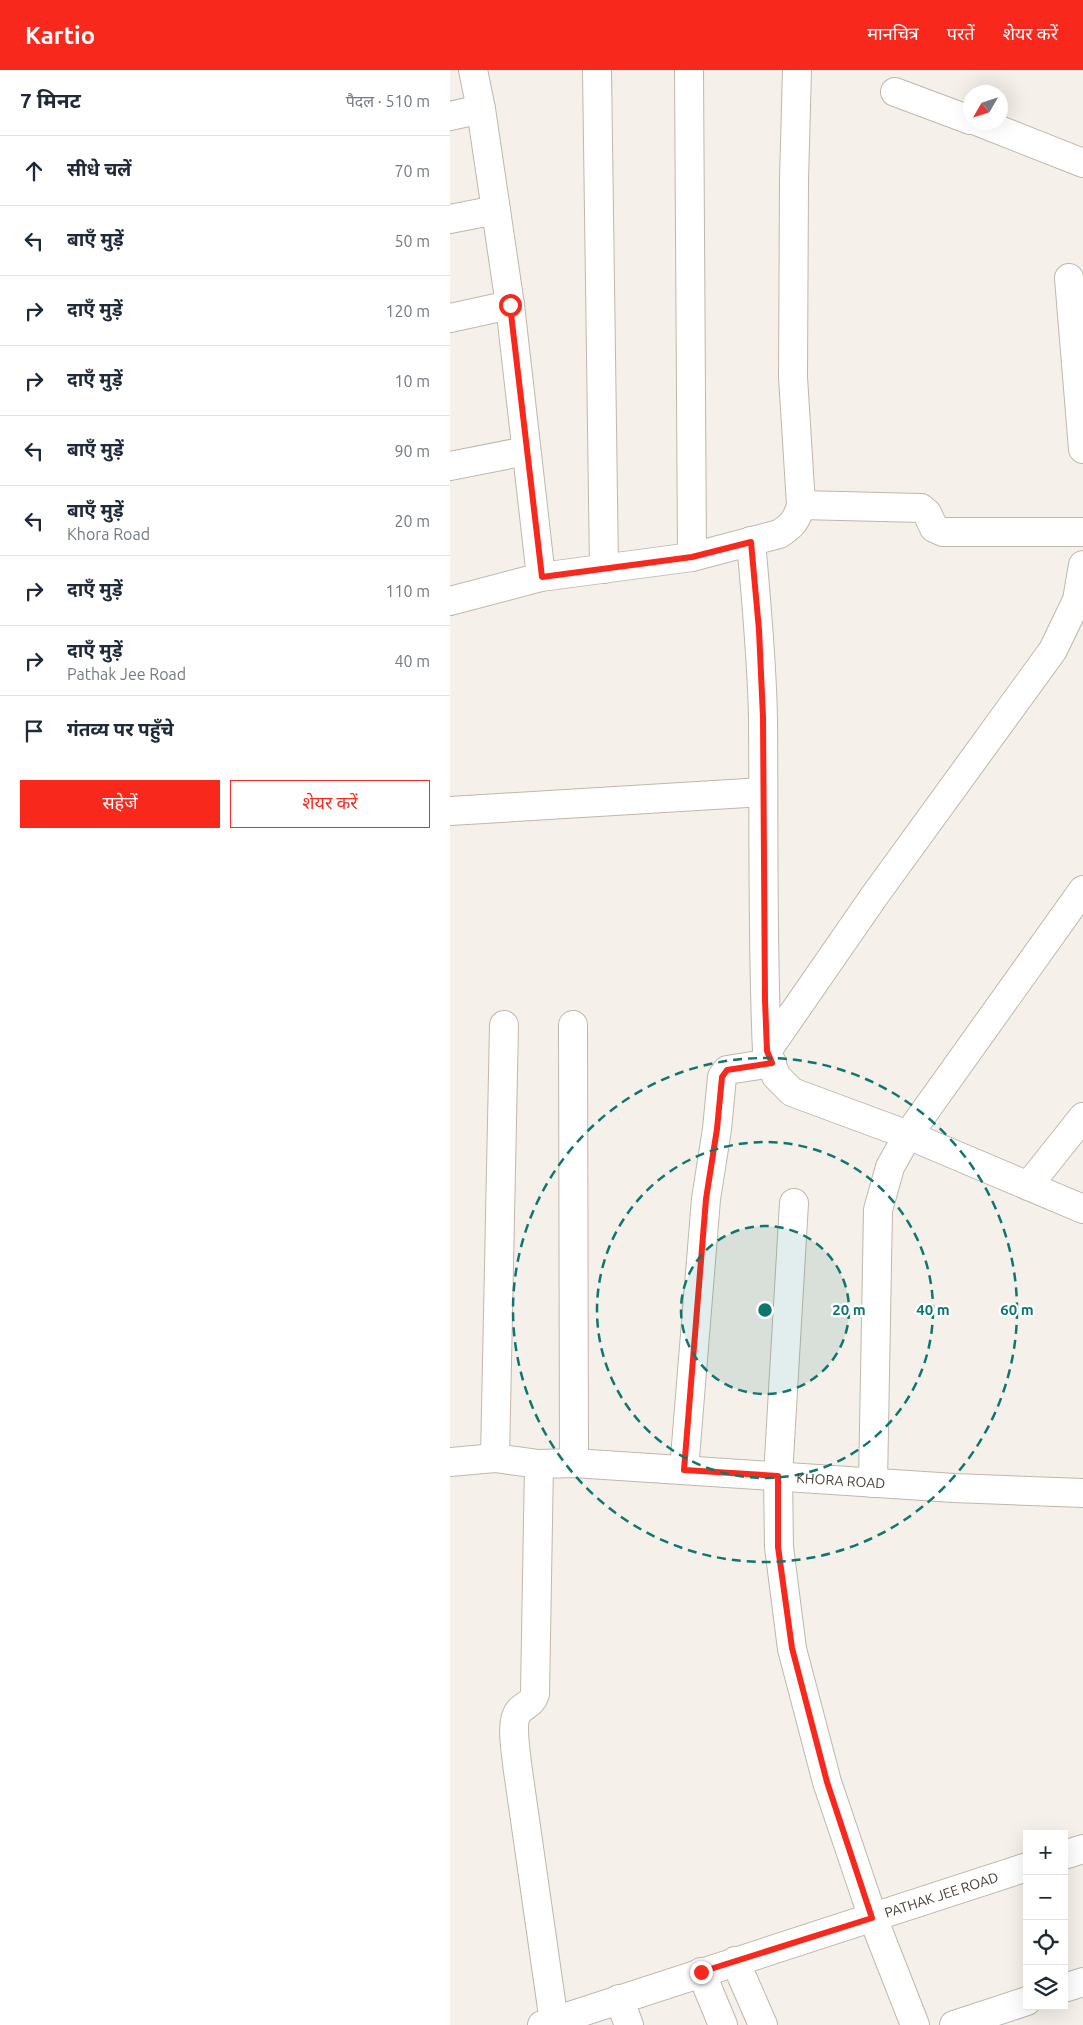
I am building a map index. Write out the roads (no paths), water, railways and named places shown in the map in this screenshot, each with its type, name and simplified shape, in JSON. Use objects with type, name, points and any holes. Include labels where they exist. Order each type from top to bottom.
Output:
[{"type":"street","points":[[473,70],[481,109],[510,305],[542,577]]},
{"type":"street","points":[[597,70],[604,569]]},
{"type":"street","points":[[689,70],[692,557]]},
{"type":"street","points":[[450,601],[542,577],[692,557],[780,534],[797,519],[801,505],[794,377],[794,180],[797,70]]},
{"type":"street","points":[[895,92],[963,117]]},
{"type":"street","points":[[450,116],[481,109]]},
{"type":"street","points":[[999,130],[1083,163]]},
{"type":"street","points":[[450,219],[496,210]]},
{"type":"street","points":[[1069,278],[1083,448]]},
{"type":"street","points":[[450,318],[510,305]]},
{"type":"street","points":[[450,466],[526,451]]},
{"type":"street","points":[[801,505],[921,508],[927,513],[934,528],[943,532],[1083,532]]},
{"type":"street","points":[[751,542],[759,630],[765,1000],[770,1057],[776,1076],[792,1092],[908,1135],[1083,1209]]},
{"type":"street","points":[[684,1470],[706,1199],[717,1129],[722,1077],[727,1070],[770,1057],[875,895],[1053,650],[1077,600],[1083,565]]},
{"type":"street","points":[[450,811],[763,792]]},
{"type":"street","points":[[873,1483],[878,1210],[890,1167],[908,1135],[1083,890]]},
{"type":"street","points":[[495,1458],[504,1025]]},
{"type":"street","points":[[573,1025],[574,1463]]},
{"type":"street","points":[[1028,1186],[1083,1116]]},
{"type":"street","points":[[794,1203],[778,1476],[778,1547],[792,1648],[827,1782],[872,1918],[915,2025]]},
{"type":"street","name":"KHORA ROAD","points":[[450,1462],[495,1458],[539,1464],[574,1463],[873,1483],[1083,1493]]},
{"type":"street","points":[[539,1464],[534,1694],[530,1704],[520,1710],[514,1722],[517,1764],[548,2024]]},
{"type":"street","points":[[1068,1854],[1083,1849]]},
{"type":"street","name":"PATHAK JEE ROAD","points":[[548,2024],[619,1998],[1023,1868]]},
{"type":"street","points":[[736,1961],[763,2025]]},
{"type":"street","points":[[701,1972],[723,2025]]},
{"type":"street","points":[[1068,1987],[1083,1982]]},
{"type":"street","points":[[619,1998],[629,2025]]},
{"type":"street","points":[[954,2025],[1023,2002]]}]
